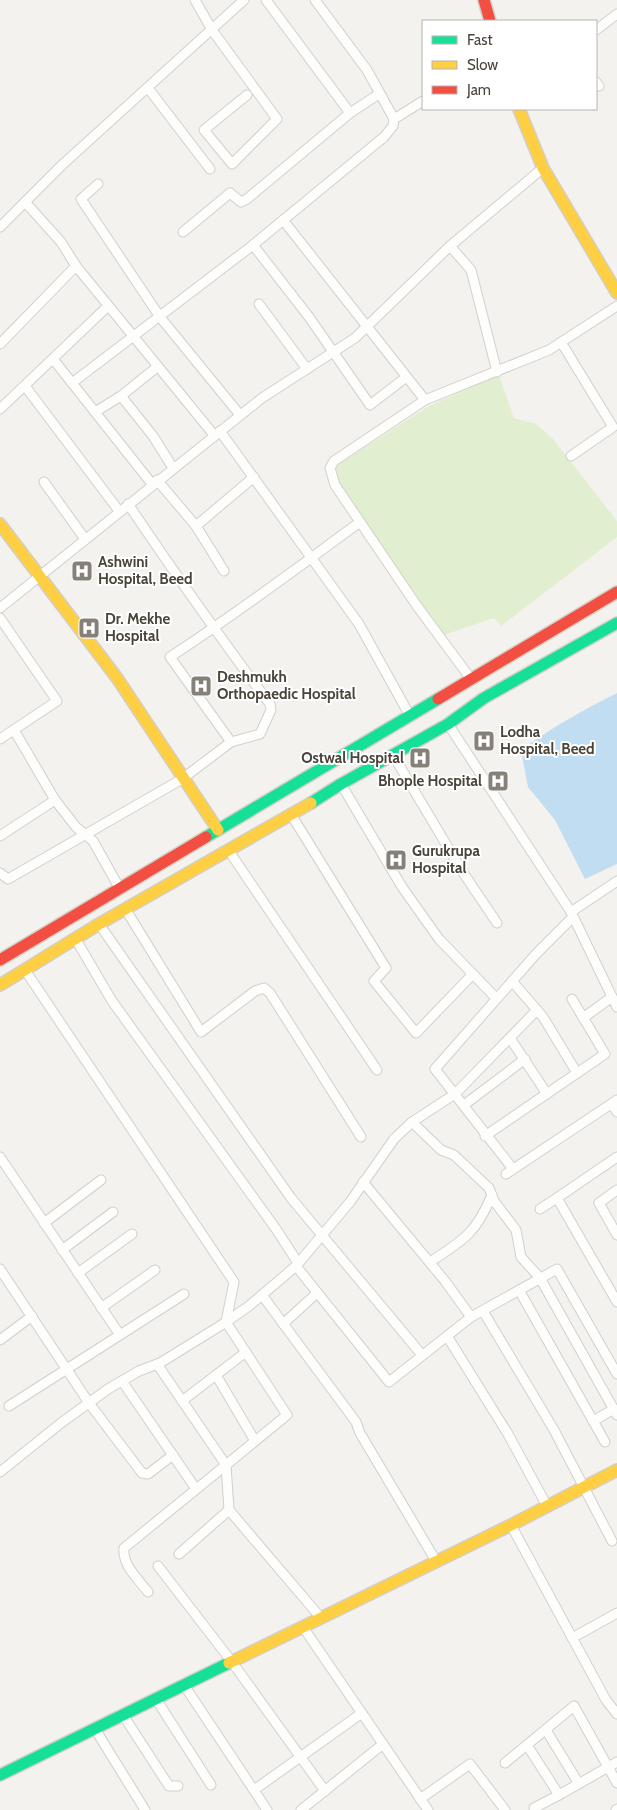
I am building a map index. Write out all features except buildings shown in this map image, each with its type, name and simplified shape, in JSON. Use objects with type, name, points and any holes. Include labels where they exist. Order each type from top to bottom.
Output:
[{"type":"main road","points":[[484,0],[490,20]]},
{"type":"main road","points":[[520,110],[543,168],[617,293]]},
{"type":"main road","points":[[0,524],[117,678],[218,830]]},
{"type":"main road","points":[[0,960],[617,592]]},
{"type":"main road","points":[[0,985],[99,924],[292,816],[341,784],[448,724],[484,698],[616,627]]},
{"type":"main road","points":[[0,1776],[511,1525],[617,1470]]},
{"type":"street","points":[[195,0],[212,30],[277,119],[232,164],[204,130],[247,95]]},
{"type":"street","points":[[0,227],[62,165],[244,0]]},
{"type":"street","points":[[266,0],[350,113]]},
{"type":"street","points":[[72,383],[253,245],[384,137],[393,126],[394,119],[366,70],[348,42],[315,0]]},
{"type":"street","points":[[597,29],[617,14]]},
{"type":"street","points":[[148,88],[210,169]]},
{"type":"street","points":[[183,232],[230,193],[242,202],[247,199],[350,113],[379,94]]},
{"type":"street","points":[[394,119],[422,102]]},
{"type":"street","points":[[0,608],[154,482],[240,415],[355,338],[450,246],[543,168]]},
{"type":"street","points":[[98,184],[81,199],[160,317],[240,415]]},
{"type":"street","points":[[26,202],[61,242],[76,266],[157,367],[254,477],[359,624],[410,716]]},
{"type":"street","points":[[282,220],[405,378],[425,400]]},
{"type":"street","points":[[253,245],[309,317],[370,405],[405,378]]},
{"type":"street","points":[[450,246],[471,270],[497,372]]},
{"type":"street","points":[[0,344],[76,266]]},
{"type":"street","points":[[259,304],[307,369]]},
{"type":"street","points":[[0,409],[108,306]]},
{"type":"street","points":[[471,679],[417,606],[360,522],[335,484],[330,468],[334,461],[425,400],[549,350],[617,306]]},
{"type":"street","points":[[561,342],[613,427],[571,456]]},
{"type":"street","points":[[53,359],[154,482],[196,526],[224,571]]},
{"type":"street","points":[[95,412],[122,396],[157,367]]},
{"type":"street","points":[[25,386],[119,511]]},
{"type":"street","points":[[122,396],[153,436],[173,468]]},
{"type":"street","points":[[196,526],[254,477]]},
{"type":"street","points":[[44,482],[84,539]]},
{"type":"street","points":[[0,873],[8,879],[184,778],[231,742],[260,734],[271,710],[270,704],[213,629],[128,504]]},
{"type":"street","points":[[231,742],[170,657],[213,629],[360,522]]},
{"type":"street","points":[[0,618],[57,701],[0,739]]},
{"type":"street","points":[[448,724],[572,914],[617,1007]]},
{"type":"street","points":[[14,730],[55,800],[105,860],[120,889]]},
{"type":"street","points":[[393,755],[462,871],[497,923]]},
{"type":"street","points":[[341,784],[402,887],[439,938],[472,975],[496,998]]},
{"type":"street","points":[[0,836],[55,800]]},
{"type":"street","points":[[292,816],[386,968],[374,981],[416,1033],[472,975]]},
{"type":"street","points":[[229,851],[377,1070]]},
{"type":"street","points":[[617,881],[572,914],[435,1069],[464,1105],[510,1172],[614,1102],[617,1112]]},
{"type":"street","points":[[126,910],[201,1032],[255,991],[264,988],[270,993],[361,1137]]},
{"type":"street","points":[[99,924],[262,1159],[322,1236],[422,1355]]},
{"type":"street","points":[[75,938],[112,1001],[276,1229],[317,1293],[389,1382],[471,1317],[557,1269],[617,1374]]},
{"type":"street","points":[[25,970],[234,1282],[226,1322],[287,1415],[124,1548],[123,1555],[128,1567],[148,1592]]},
{"type":"street","points":[[512,981],[537,1010],[577,1073]]},
{"type":"street","points":[[583,1018],[612,997]]},
{"type":"street","points":[[485,1136],[605,1054],[572,999]]},
{"type":"street","points":[[0,1472],[89,1403],[122,1381],[139,1371],[157,1364],[226,1322],[262,1295],[297,1264],[322,1236],[394,1139],[412,1122],[455,1094],[537,1010]]},
{"type":"street","points":[[510,1038],[547,1094]]},
{"type":"street","points":[[464,1105],[525,1059]]},
{"type":"street","points":[[412,1122],[441,1150],[454,1155],[489,1188],[516,1230],[521,1257],[540,1278],[615,1412],[593,1421]]},
{"type":"street","points":[[540,1209],[617,1157]]},
{"type":"street","points":[[2,1164],[120,1335]]},
{"type":"street","points":[[44,1223],[101,1180]]},
{"type":"street","points":[[363,1182],[430,1262],[471,1317]]},
{"type":"street","points":[[616,1192],[599,1203],[617,1235]]},
{"type":"street","points":[[430,1262],[468,1236],[483,1216],[492,1195]]},
{"type":"street","points":[[557,1198],[617,1302]]},
{"type":"street","points":[[62,1250],[113,1212]]},
{"type":"street","points":[[78,1273],[132,1234]]},
{"type":"street","points":[[0,1269],[89,1403],[142,1473],[148,1474],[173,1455]]},
{"type":"street","points":[[101,1308],[155,1270]]},
{"type":"street","points":[[519,1290],[605,1442]]},
{"type":"street","points":[[283,1324],[317,1293]]},
{"type":"street","points":[[9,1406],[184,1294]]},
{"type":"street","points":[[262,1295],[356,1422],[360,1433],[436,1561]]},
{"type":"street","points":[[483,1311],[554,1430],[612,1541]]},
{"type":"street","points":[[0,1340],[32,1316]]},
{"type":"street","points":[[447,1336],[508,1434],[547,1506]]},
{"type":"street","points":[[182,1401],[246,1352]]},
{"type":"street","points":[[157,1364],[226,1464],[229,1510],[321,1618]]},
{"type":"street","points":[[216,1375],[255,1441]]},
{"type":"street","points":[[122,1381],[196,1489]]},
{"type":"street","points":[[179,1554],[229,1510]]},
{"type":"street","points":[[511,1525],[606,1700],[617,1714]]},
{"type":"street","points":[[158,1566],[232,1662],[325,1791]]},
{"type":"street","points":[[572,1638],[617,1613]]},
{"type":"street","points":[[303,1627],[428,1810]]},
{"type":"street","points":[[184,1685],[267,1810]]},
{"type":"street","points":[[156,1699],[211,1785]]},
{"type":"street","points":[[504,1763],[574,1706],[617,1783]]},
{"type":"street","points":[[254,1790],[362,1713]]},
{"type":"street","points":[[123,1715],[169,1786],[178,1786]]},
{"type":"street","points":[[95,1729],[145,1810]]},
{"type":"street","points":[[546,1730],[579,1784]]},
{"type":"street","points":[[301,1810],[383,1744]]},
{"type":"street","points":[[528,1745],[559,1795]]},
{"type":"street","points":[[534,1808],[617,1762]]},
{"type":"street","points":[[420,1799],[470,1764],[505,1810]]},
{"type":"green space","points":[[499,375],[514,418],[536,424],[553,439],[617,521],[617,537],[501,626],[494,618],[441,636],[333,473],[336,466],[429,406]]},
{"type":"water","points":[[617,693],[617,864],[585,879],[555,820],[528,787],[521,750],[567,720]]},
{"type":"traffic: fast","points":[[311,803],[448,724],[484,698],[617,623]]},
{"type":"traffic: fast","points":[[206,837],[438,699]]},
{"type":"traffic: fast","points":[[0,1775],[229,1663]]},
{"type":"traffic: slow","points":[[519,110],[543,168],[617,293]]},
{"type":"traffic: slow","points":[[0,524],[117,678],[218,830]]},
{"type":"traffic: slow","points":[[0,985],[99,924],[311,803]]},
{"type":"traffic: slow","points":[[229,1663],[511,1525],[617,1470]]},
{"type":"traffic: jam","points":[[484,0],[490,20]]},
{"type":"traffic: jam","points":[[438,699],[617,592]]},
{"type":"traffic: jam","points":[[0,960],[206,837]]},
{"type":"place","name":"Ashwini Hospital, Beed","points":[[82,571]]},
{"type":"place","name":"Dr. Mekhe Hospital","points":[[89,628]]},
{"type":"place","name":"Deshmukh Orthopaedic Hospital","points":[[201,686]]},
{"type":"place","name":"Lodha Hospital, Beed","points":[[484,741]]},
{"type":"place","name":"Ostwal Hospital","points":[[420,758]]},
{"type":"place","name":"Bhople Hospital","points":[[498,781]]},
{"type":"place","name":"Gurukrupa Hospital","points":[[396,860]]}]
